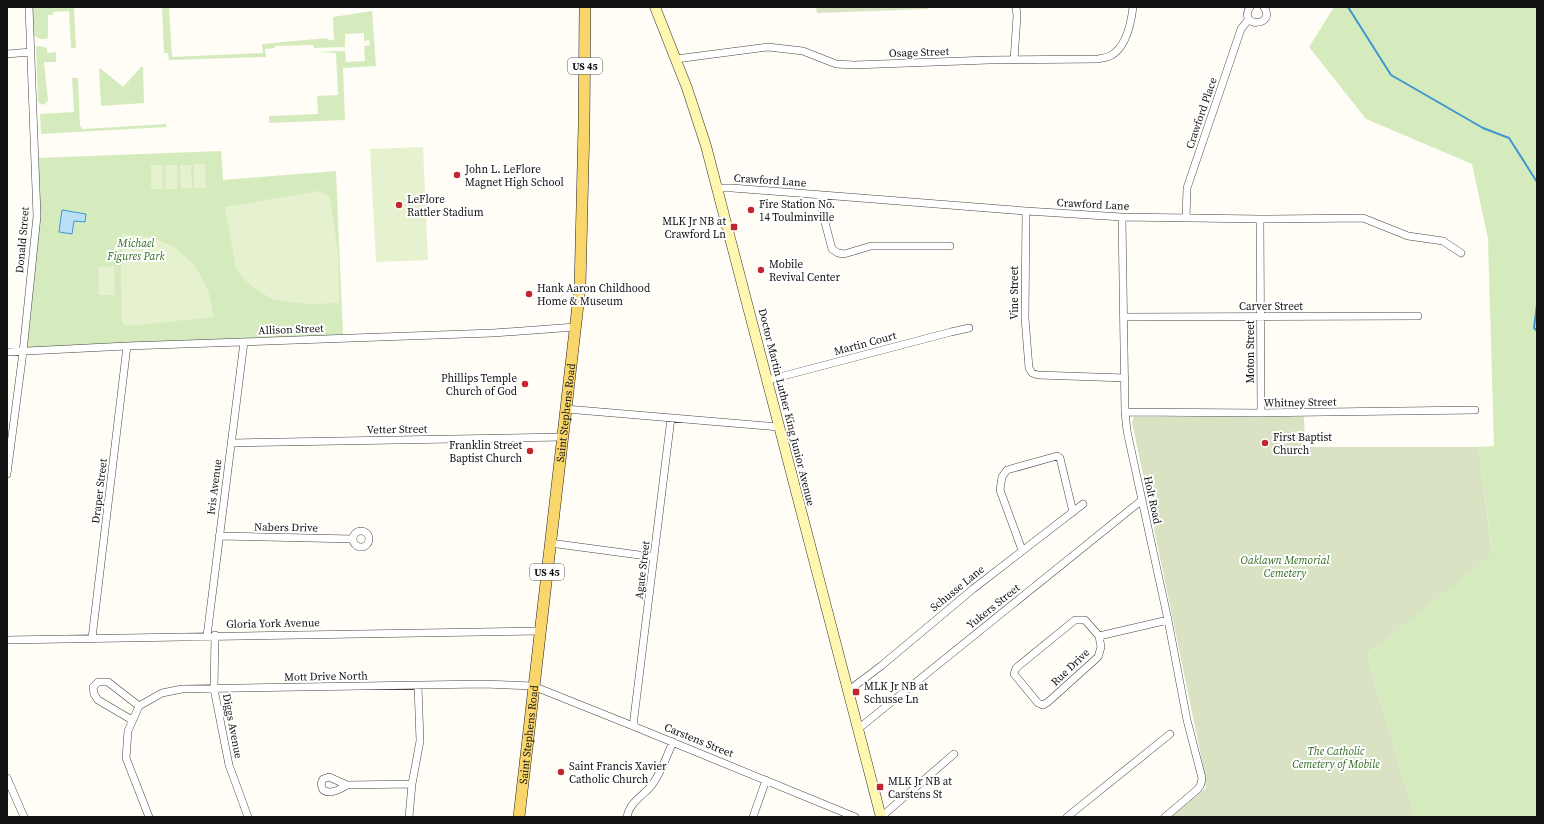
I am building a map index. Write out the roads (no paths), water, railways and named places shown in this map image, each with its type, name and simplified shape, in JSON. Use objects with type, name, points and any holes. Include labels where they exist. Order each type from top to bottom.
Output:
[{"type":"main road","name":"Saint Stephens Road","points":[[519,817],[580,288],[585,7]]},
{"type":"main road","name":"Doctor Martin Luther King Junior Avenue","points":[[655,7],[687,88],[706,146],[881,817]]},
{"type":"street","name":"Donald Street","points":[[7,474],[9,435],[23,352],[37,216],[28,7]]},
{"type":"street","points":[[1014,60],[1017,16],[1016,7]]},
{"type":"street","name":"Osage Street","points":[[676,59],[768,46],[803,51],[836,64],[854,65],[1098,59],[1110,56],[1120,48],[1132,21],[1134,7]]},
{"type":"street","name":"Crawford Place","points":[[1186,218],[1187,188],[1241,29],[1249,19],[1248,12],[1250,7]]},
{"type":"street","points":[[1249,19],[1257,23],[1263,21],[1267,14],[1264,7]]},
{"type":"street","points":[[7,54],[31,52]]},
{"type":"street","name":"Crawford Lane","points":[[717,188],[1122,217],[1260,219],[1363,218],[1408,236],[1442,241],[1461,253]]},
{"type":"street","points":[[822,195],[822,211],[832,249],[838,253],[844,254],[871,246],[950,246]]},
{"type":"street","name":"Vine Street","points":[[1026,211],[1025,318],[1029,368],[1032,373],[1038,375],[1125,378]]},
{"type":"street","name":"Holt Road","points":[[1122,217],[1125,412],[1127,431],[1168,620],[1187,720],[1202,778],[1198,789],[1165,817]]},
{"type":"street","name":"Moton Street","points":[[1260,219],[1261,413]]},
{"type":"street","name":"Carver Street","points":[[1124,317],[1418,316]]},
{"type":"street","name":"Allison Street","points":[[7,352],[128,346],[493,333],[575,327]]},
{"type":"street","name":"Martin Court","points":[[768,380],[968,328]]},
{"type":"street","name":"Ivis Avenue","points":[[207,636],[244,342]]},
{"type":"street","name":"Draper Street","points":[[92,638],[128,346]]},
{"type":"street","points":[[566,409],[779,427]]},
{"type":"street","name":"Whitney Street","points":[[1125,412],[1261,413],[1475,410]]},
{"type":"street","name":"Agate Street","points":[[634,726],[671,418]]},
{"type":"street","name":"Vetter Street","points":[[231,443],[563,437]]},
{"type":"street","points":[[1022,550],[1000,490],[1002,477],[1007,470],[1057,456],[1060,458],[1073,512]]},
{"type":"street","name":"Yukers Street","points":[[858,729],[1142,500]]},
{"type":"street","name":"Schusse Lane","points":[[848,690],[881,666],[1022,550],[1083,504]]},
{"type":"street","name":"Nabers Drive","points":[[219,536],[353,539]]},
{"type":"street","points":[[550,543],[654,557]]},
{"type":"street","name":"Rue Drive","points":[[1075,620],[1086,620],[1100,636],[1101,647],[1098,657],[1043,705],[1038,703],[1014,674],[1016,668],[1075,620]]},
{"type":"street","points":[[1100,636],[1168,620]]},
{"type":"street","name":"Gloria York Avenue","points":[[7,640],[540,630]]},
{"type":"street","name":"Diggs Avenue","points":[[215,635],[214,689],[229,765],[248,817]]},
{"type":"street","points":[[132,720],[98,700],[94,694],[94,687],[98,682],[108,682],[139,706],[128,731],[126,758],[149,817]]},
{"type":"street","name":"Mott Drive North","points":[[139,706],[162,693],[182,690],[483,684],[533,686]]},
{"type":"street","points":[[409,817],[412,784],[420,741],[418,686]]},
{"type":"street","name":"Carstens Street","points":[[533,686],[855,817]]},
{"type":"street","points":[[1067,817],[1170,734]]},
{"type":"street","points":[[627,817],[629,809],[633,803],[653,783],[673,742]]},
{"type":"street","points":[[881,817],[954,754]]},
{"type":"street","points":[[7,778],[24,817]]},
{"type":"street","points":[[753,817],[766,780]]},
{"type":"street","points":[[347,785],[412,784]]},
{"type":"water","points":[[62,210],[86,214],[85,222],[74,221],[72,234],[59,232]]},
{"type":"waterway","points":[[1348,7],[1391,75],[1483,128],[1509,138],[1537,182]]},
{"type":"waterway","points":[[1537,305],[1534,328],[1537,331]]},
{"type":"place","name":"John L. LeFlore Magnet High School","points":[[457,175]]},
{"type":"place","name":"LeFlore Rattler Stadium","points":[[399,205]]},
{"type":"place","name":"Fire Station No. 14 Toulminville","points":[[751,210]]},
{"type":"place","name":"MLK Jr NB at Crawford Ln","points":[[734,227]]},
{"type":"place","name":"Mobile Revival Center","points":[[761,270]]},
{"type":"place","name":"Hank Aaron Childhood Home & Museum","points":[[529,294]]},
{"type":"place","name":"Phillips Temple Church of God","points":[[525,384]]},
{"type":"place","name":"First Baptist Church","points":[[1265,443]]},
{"type":"place","name":"Franklin Street Baptist Church","points":[[530,451]]},
{"type":"place","name":"MLK Jr NB at Schusse Ln","points":[[856,692]]},
{"type":"place","name":"Saint Francis Xavier Catholic Church","points":[[561,772]]},
{"type":"place","name":"MLK Jr NB at Carstens St","points":[[880,787]]},
{"type":"park label","name":"Michael Figures Park","points":[[136,249]]},
{"type":"park label","name":"Oaklawn Memorial Cemetery","points":[[1285,566]]},
{"type":"park label","name":"The Catholic Cemetery of Mobile","points":[[1336,757]]}]
